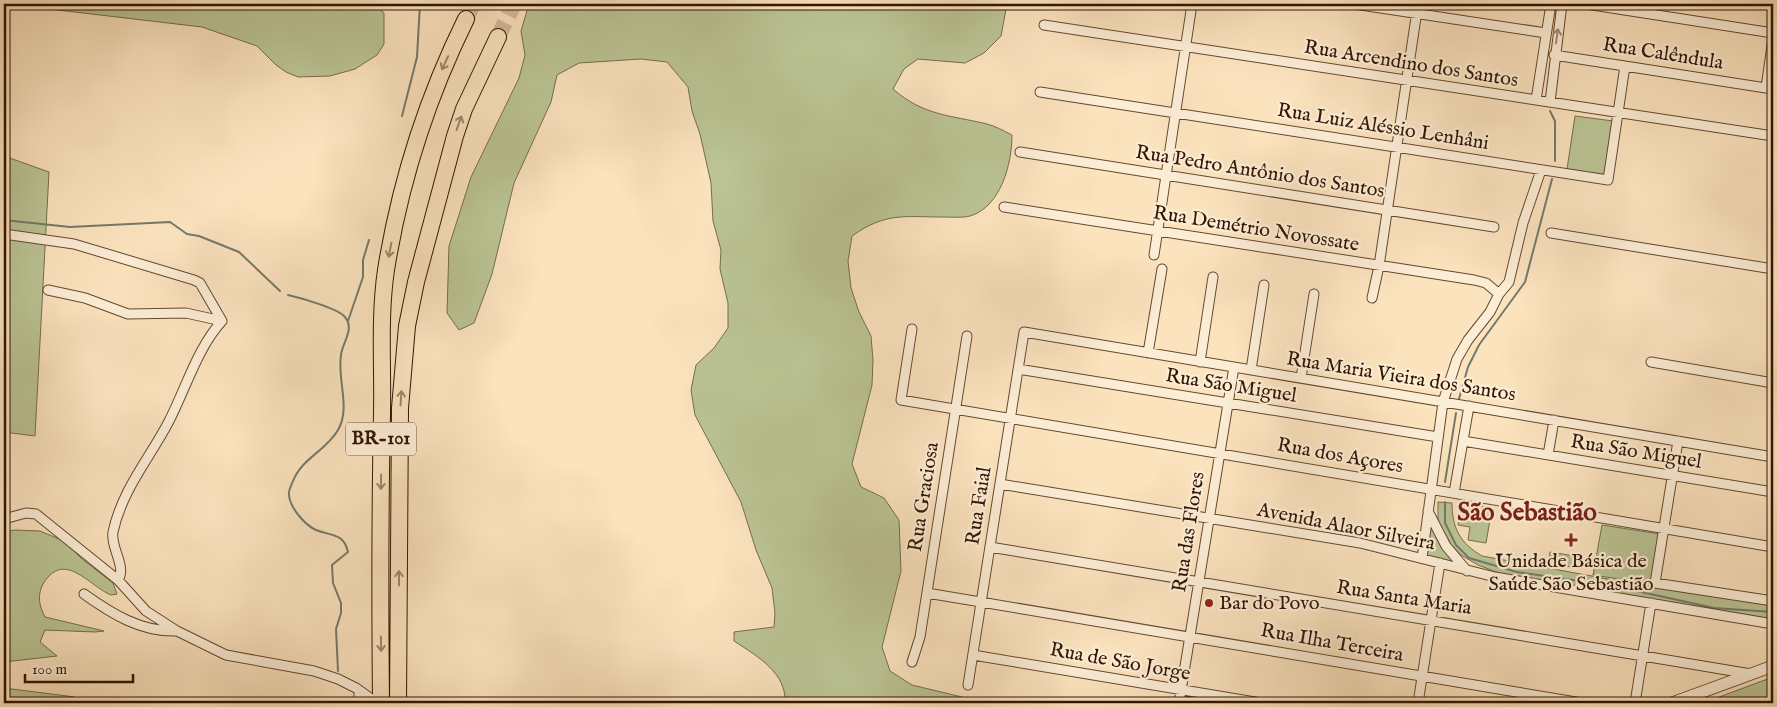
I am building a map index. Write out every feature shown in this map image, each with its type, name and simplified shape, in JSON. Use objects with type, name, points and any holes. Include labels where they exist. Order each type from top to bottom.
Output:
[{"type":"highway","name":"BR-101","points":[[382,703],[380,501],[386,270],[410,162],[441,70],[466,19]]},
{"type":"highway","name":"BR-101","points":[[398,703],[400,416],[407,326],[416,282],[454,136],[464,109],[498,37]]},
{"type":"street","points":[[1154,255],[1192,4]]},
{"type":"street","points":[[1354,4],[1417,8],[1546,33]]},
{"type":"street","points":[[1536,100],[1551,4]]},
{"type":"street","points":[[1550,102],[1554,55],[1562,4]]},
{"type":"street","points":[[1586,4],[1773,33]]},
{"type":"street","points":[[1372,298],[1379,266],[1417,8]]},
{"type":"street","name":"Rua Arcendino dos Santos","points":[[1044,25],[1773,136]]},
{"type":"street","name":"Rua Calêndula","points":[[1554,55],[1766,88],[1773,38]]},
{"type":"street","name":"Rua Luiz Aléssio Lenhâni","points":[[1040,92],[1608,180],[1625,66]]},
{"type":"street","name":"Rua Pedro Antônio dos Santos","points":[[1020,152],[1494,226]]},
{"type":"street","points":[[1422,558],[1443,402],[1457,360],[1468,340],[1490,312],[1499,294],[1509,282],[1523,223],[1540,170]]},
{"type":"street","name":"Rua Demétrio Novossate","points":[[1004,207],[1474,280],[1486,283],[1499,294]]},
{"type":"street","points":[[1551,233],[1773,269]]},
{"type":"street","points":[[4,234],[74,244],[194,280],[200,283],[222,321]]},
{"type":"street","points":[[1148,353],[1162,269]]},
{"type":"street","points":[[1200,362],[1212,278]]},
{"type":"street","points":[[1251,370],[1264,285]]},
{"type":"street","points":[[48,290],[85,298],[128,314],[186,313],[222,321]]},
{"type":"street","points":[[1301,378],[1314,294]]},
{"type":"street","points":[[118,580],[121,573],[112,542],[126,491],[168,424],[208,338],[222,321]]},
{"type":"street","name":"Rua dos Açores","points":[[912,329],[901,400],[1773,547]]},
{"type":"street","name":"Rua Maria Vieira dos Santos","points":[[1024,332],[1773,457]]},
{"type":"street","name":"Rua Faial","points":[[968,685],[1024,332]]},
{"type":"street","name":"Rua Graciosa","points":[[912,662],[920,637],[967,336]]},
{"type":"street","points":[[1651,362],[1773,383]]},
{"type":"street","name":"Rua das Flores","points":[[1179,703],[1234,367]]},
{"type":"street","name":"Rua São Miguel","points":[[1018,369],[1438,437]]},
{"type":"street","points":[[1454,493],[1469,406]]},
{"type":"street","points":[[1548,455],[1554,420]]},
{"type":"street","name":"Rua São Miguel","points":[[1463,441],[1773,492]]},
{"type":"street","points":[[1678,441],[1655,583],[1773,601]]},
{"type":"street","name":"Avenida Alaor Silveira","points":[[1000,484],[1360,543],[1468,571],[1773,624]]},
{"type":"street","points":[[1428,510],[1446,546],[1468,571]]},
{"type":"street","points":[[4,519],[26,513],[36,514],[118,580],[146,611],[177,631],[226,655],[314,670],[338,679],[359,690],[376,703]]},
{"type":"street","name":"Rua Santa Maria","points":[[990,546],[1753,674]]},
{"type":"street","points":[[1418,703],[1440,563]]},
{"type":"street","name":"Rua Ilha Terceira","points":[[927,593],[1582,703]]},
{"type":"street","points":[[84,594],[133,624],[161,631],[177,631]]},
{"type":"street","points":[[1635,703],[1651,603]]},
{"type":"street","name":"Rua de São Jorge","points":[[973,655],[1261,703]]},
{"type":"street","points":[[1672,703],[1773,666]]},
{"type":"street","points":[[359,690],[359,703]]},
{"type":"green space","points":[[4,4],[373,4],[384,13],[384,44],[377,55],[355,69],[330,76],[298,77],[276,65],[257,46],[202,27],[32,7],[4,7]]},
{"type":"green space","points":[[529,4],[1007,4],[1001,36],[984,53],[965,63],[918,59],[904,69],[893,89],[904,98],[927,110],[990,125],[1012,135],[1007,171],[997,194],[981,211],[970,216],[896,217],[875,223],[852,236],[848,261],[851,288],[859,312],[871,336],[873,360],[872,385],[852,464],[861,487],[884,498],[899,520],[901,571],[882,647],[890,671],[912,685],[962,697],[965,703],[785,703],[784,692],[776,674],[761,659],[734,641],[734,632],[774,627],[775,613],[772,588],[756,550],[741,502],[695,415],[691,390],[696,365],[714,348],[728,328],[728,303],[720,269],[721,250],[713,221],[711,183],[700,134],[692,111],[688,87],[667,62],[641,59],[579,63],[557,75],[551,102],[514,183],[492,274],[474,323],[459,330],[447,313],[449,246],[471,177],[519,78],[525,55],[521,31]]},
{"type":"green space","points":[[1575,116],[1613,121],[1605,175],[1567,169]]},
{"type":"green space","points":[[4,156],[49,172],[35,436],[4,432]]},
{"type":"green space","points":[[1438,502],[1452,503],[1452,512],[1459,534],[1468,546],[1482,556],[1630,583],[1773,605],[1773,620],[1499,573],[1478,565],[1461,555],[1451,544],[1438,522]]},
{"type":"green space","points":[[1461,503],[1492,508],[1486,543],[1468,540],[1470,527],[1458,525]]},
{"type":"green space","points":[[1430,523],[1455,564],[1425,557]]},
{"type":"green space","points":[[1602,525],[1660,534],[1651,584],[1593,575]]},
{"type":"green space","points":[[15,530],[40,531],[64,541],[82,559],[113,583],[117,594],[111,595],[77,573],[59,570],[51,574],[43,584],[39,597],[45,617],[104,631],[45,630],[40,642],[57,656],[4,662],[4,532]]},
{"type":"green space","points":[[1550,552],[1574,556],[1572,567],[1549,564]]},
{"type":"green space","points":[[1773,677],[1773,703],[1702,703],[1711,700]]},
{"type":"green space","points":[[4,688],[75,697],[75,703],[4,703]]},
{"type":"waterway","points":[[402,116],[417,57],[420,4]]},
{"type":"waterway","points":[[1550,111],[1555,121],[1555,161]]},
{"type":"waterway","points":[[1459,399],[1468,367],[1479,345],[1525,282],[1552,179]]},
{"type":"waterway","points":[[4,220],[70,227],[170,222],[187,234],[199,236],[239,252],[280,291]]},
{"type":"waterway","points":[[348,321],[363,277],[363,260],[369,240]]},
{"type":"waterway","points":[[288,295],[334,310],[344,316],[349,325],[340,364],[344,403],[342,421],[338,430],[327,444],[302,466],[289,493],[292,505],[303,520],[316,530],[340,538],[348,552],[332,565],[333,583],[341,603],[341,613],[336,629],[338,671]]},
{"type":"waterway","points":[[1445,482],[1456,413]]},
{"type":"waterway","points":[[1445,502],[1445,523],[1456,545],[1469,558],[1517,572],[1614,586],[1714,608],[1773,612]]},
{"type":"tunnel","points":[[466,19],[473,4]]},
{"type":"tunnel","points":[[498,37],[514,4]]},
{"type":"place","name":"Unidade Básica de Saúde São Sebastião","points":[[1571,540]]},
{"type":"place","name":"Bar do Povo","points":[[1209,603]]},
{"type":"district","name":"São Sebastião","points":[[1527,513]]}]
